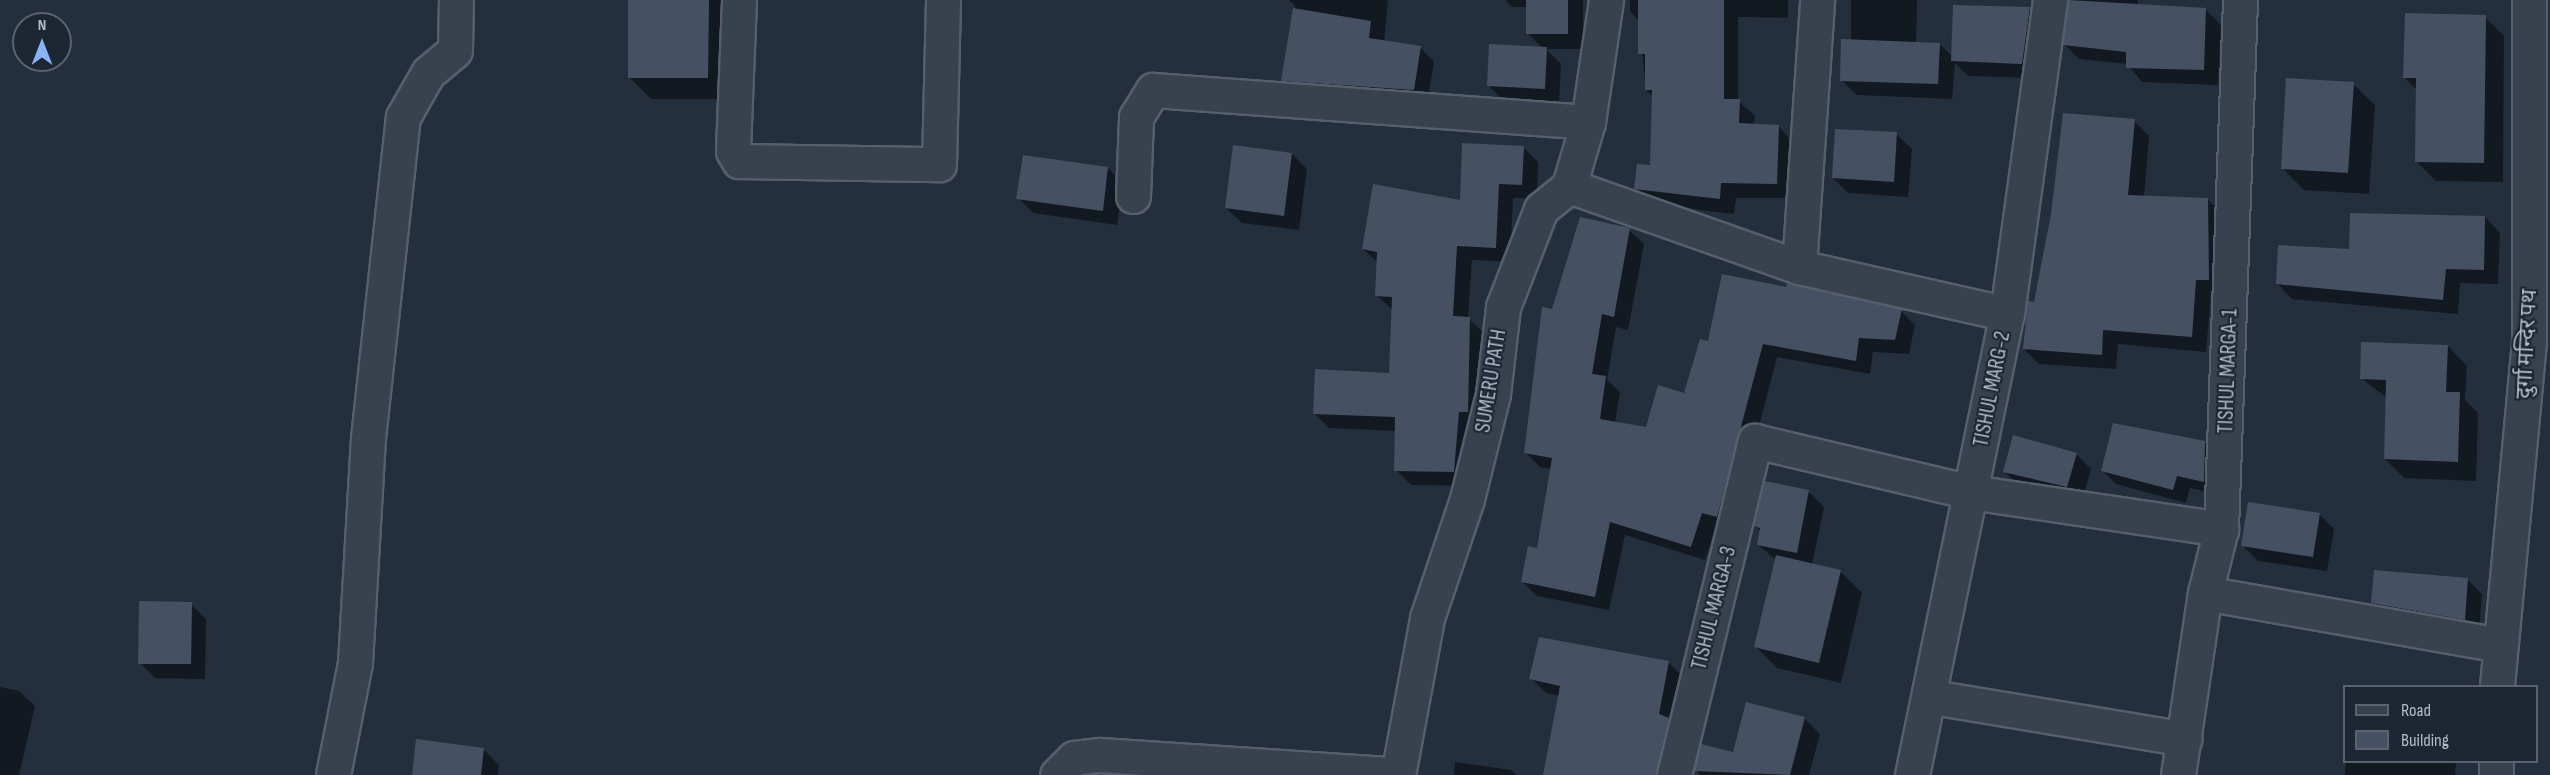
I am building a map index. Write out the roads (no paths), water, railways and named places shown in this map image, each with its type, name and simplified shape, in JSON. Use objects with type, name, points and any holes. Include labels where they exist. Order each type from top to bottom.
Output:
[{"type":"street","points":[[333,775],[355,663],[368,438],[403,117],[428,73],[455,51],[456,0]]},
{"type":"street","points":[[739,0],[733,151],[739,161],[939,165],[943,0]]},
{"type":"street","points":[[1606,0],[1588,122],[1569,186],[1798,267],[2007,314]]},
{"type":"street","points":[[1798,267],[1817,0]]},
{"type":"street","name":"TISHUL MARG-2","points":[[1912,775],[1932,697],[2007,314],[2050,0]]},
{"type":"street","name":"TISHUL MARGA-1","points":[[2178,775],[2186,740],[2205,593],[2222,529],[2240,0]]},
{"type":"street","name":"दुर्गा मन्दिर पथ","points":[[2497,685],[2529,340],[2540,141],[2529,0]]},
{"type":"street","points":[[1133,196],[1136,117],[1153,90],[1588,122]]},
{"type":"street","name":"SUMERU PATH","points":[[1398,775],[1427,618],[1467,499],[1493,394],[1503,307],[1541,209],[1569,186]]},
{"type":"street","name":"TISHUL MARGA-3","points":[[1674,775],[1755,441],[1971,492]]},
{"type":"street","points":[[1971,492],[2222,529]]},
{"type":"street","points":[[2205,593],[2499,645]]},
{"type":"street","points":[[1932,697],[2186,740]]},
{"type":"street","points":[[1057,775],[1074,758],[1100,755],[1398,775]]}]
